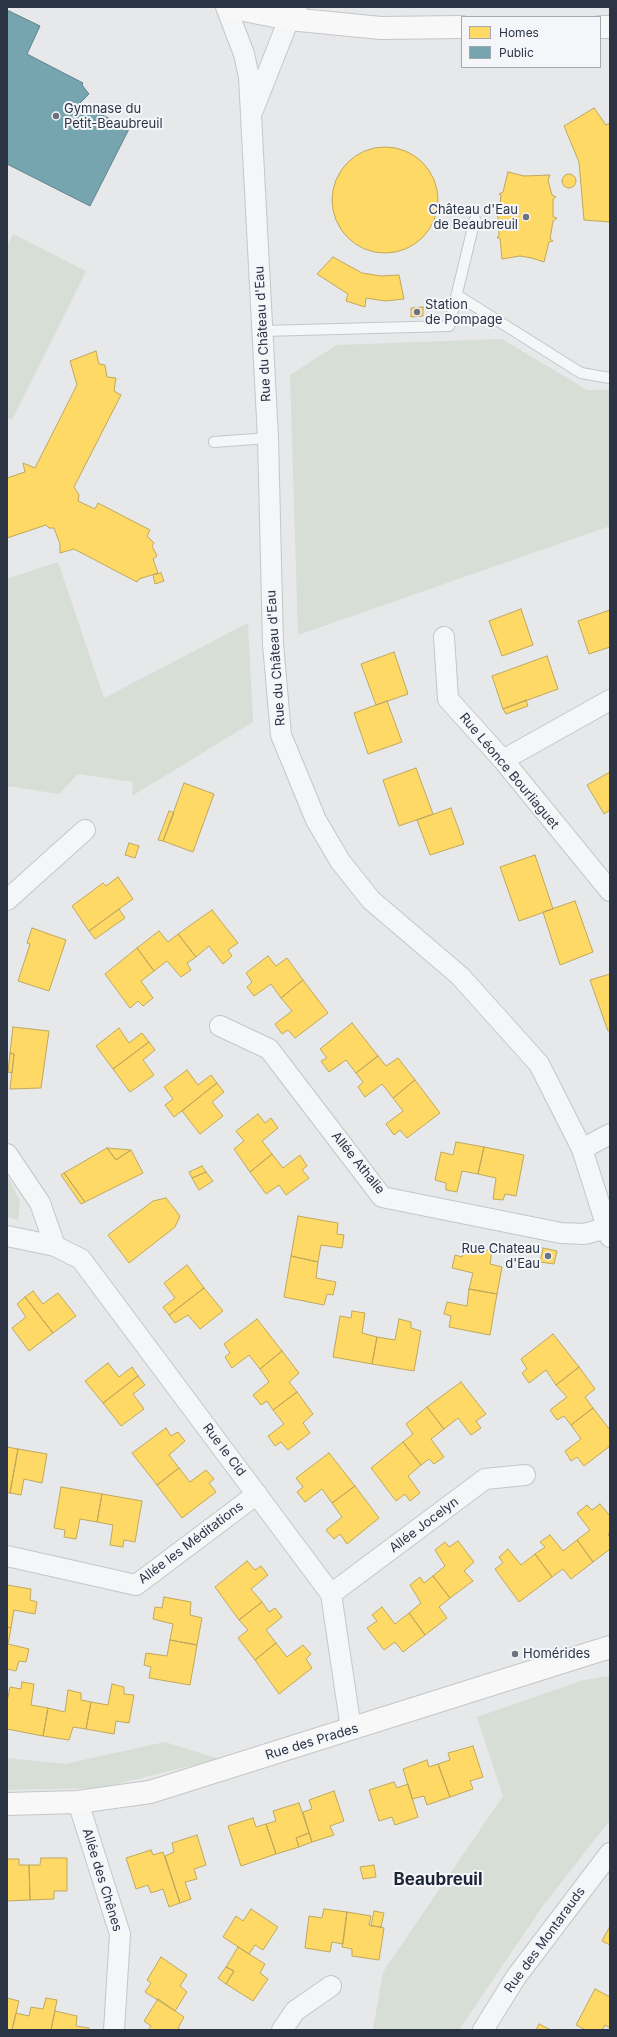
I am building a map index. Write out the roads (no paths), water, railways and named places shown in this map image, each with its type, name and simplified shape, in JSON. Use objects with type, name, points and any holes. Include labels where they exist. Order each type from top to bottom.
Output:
[{"type":"street","points":[[227,7],[295,13],[381,28],[461,27]]},
{"type":"street","name":"Rue du Château d'Eau","points":[[227,7],[244,54],[249,77],[252,113],[268,438],[273,644],[281,735],[316,820],[340,861],[371,900],[460,976],[539,1064],[582,1149],[609,1233]]},
{"type":"street","points":[[252,113],[295,13]]},
{"type":"street","name":"Rue Léonce Bourliaguet","points":[[444,637],[448,700],[503,760],[610,891]]},
{"type":"street","points":[[503,760],[610,700]]},
{"type":"street","points":[[7,900],[85,830]]},
{"type":"street","name":"Allée Athalie","points":[[220,1026],[269,1049],[382,1197],[561,1233],[609,1233]]},
{"type":"street","points":[[582,1149],[610,1134]]},
{"type":"street","points":[[7,1154],[40,1203],[55,1246]]},
{"type":"street","name":"Rue le Cid","points":[[7,1236],[55,1246],[81,1259],[331,1594],[351,1729]]},
{"type":"street","name":"Allée Jocelyn","points":[[331,1594],[485,1479],[525,1475]]},
{"type":"street","name":"Allée les Méditations","points":[[7,1556],[136,1585],[257,1494]]},
{"type":"street","name":"Rue des Prades","points":[[7,1804],[78,1802],[150,1792],[610,1647]]},
{"type":"street","name":"Allée des Chênes","points":[[78,1802],[120,1934],[114,2030]]},
{"type":"street","name":"Rue des Montarauds","points":[[483,2030],[516,1977],[610,1853]]},
{"type":"street","points":[[282,2030],[295,2011],[331,1986]]},
{"type":"lane","points":[[263,331],[449,326],[475,219]]},
{"type":"lane","points":[[457,295],[581,373],[610,378]]},
{"type":"lane","points":[[214,442],[268,438]]},
{"type":"place","name":"Gymnase du Petit-Beaubreuil","points":[[56,116]]},
{"type":"place","name":"Château d'Eau de Beaubreuil","points":[[526,217]]},
{"type":"place","name":"Station de Pompage","points":[[417,312]]},
{"type":"place","name":"Rue Chateau d'Eau","points":[[548,1256]]},
{"type":"place","name":"Homérides","points":[[515,1654]]},
{"type":"district","name":"Beaubreuil","points":[[438,1880]]}]
